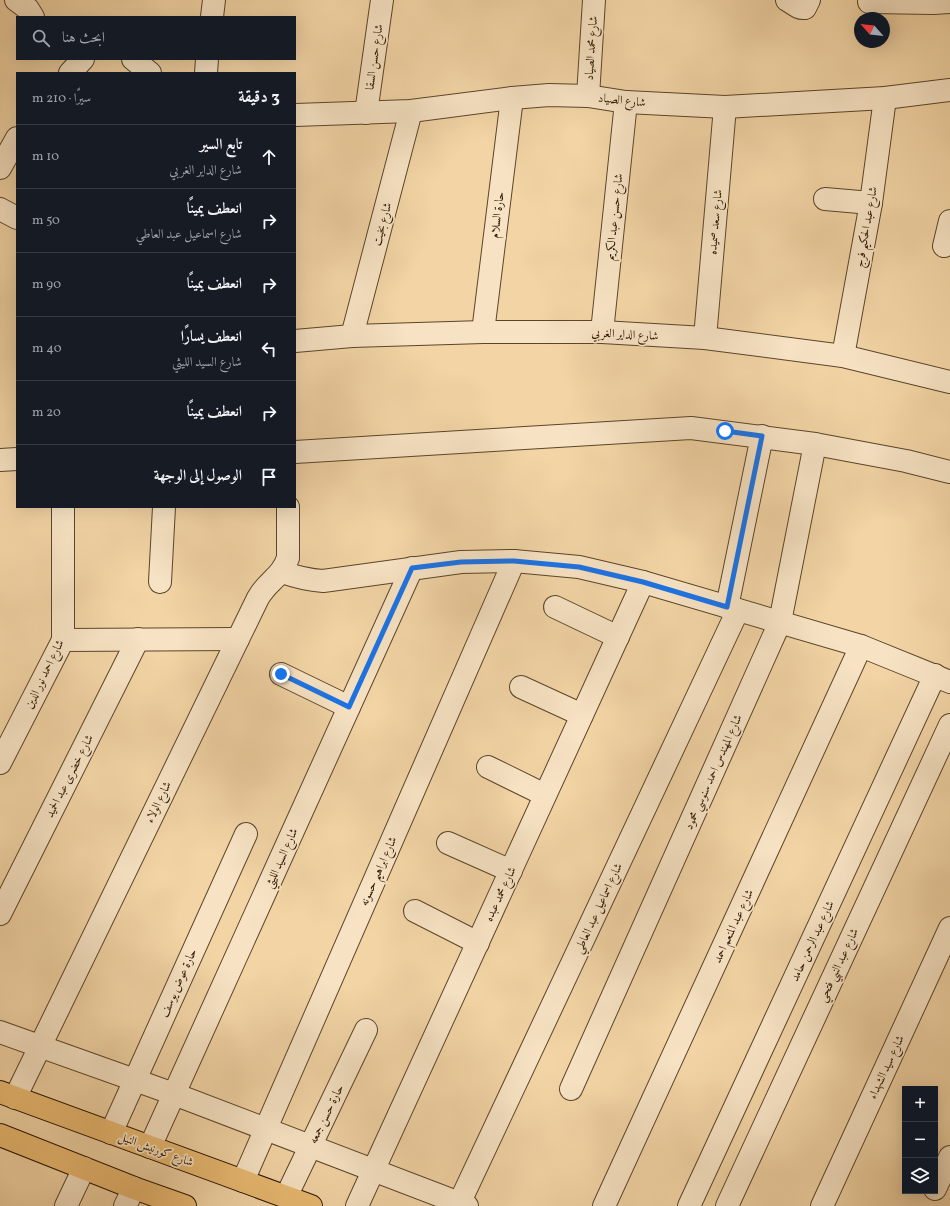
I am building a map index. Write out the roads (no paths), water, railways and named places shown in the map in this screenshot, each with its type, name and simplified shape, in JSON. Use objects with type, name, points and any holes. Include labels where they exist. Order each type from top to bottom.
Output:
[{"type":"highway","name":"شارع كورنيش النيل","points":[[7,1095],[311,1206]]},
{"type":"highway","points":[[0,1135],[84,1168],[129,1197],[185,1206]]},
{"type":"street","points":[[16,0],[28,9],[32,16]]},
{"type":"street","points":[[212,16],[214,0]]},
{"type":"street","name":"شارع حسن السقا","points":[[366,113],[382,0]]},
{"type":"street","name":"شارع محمد الصياد","points":[[588,96],[594,0]]},
{"type":"street","points":[[787,0],[800,8],[805,8],[809,0]]},
{"type":"street","points":[[869,2],[950,2]]},
{"type":"street","points":[[134,60],[149,72]]},
{"type":"street","points":[[206,72],[207,60]]},
{"type":"street","name":"شارع الصياد","points":[[296,115],[411,111],[512,98],[549,95],[588,96],[626,102],[725,107],[885,98],[950,90]]},
{"type":"street","name":"حارة السلام","points":[[482,332],[512,98]]},
{"type":"street","name":"شارع عبد الحكيم فرج","points":[[843,356],[871,203],[885,98]]},
{"type":"street","name":"شارع حسن عبد الكريم","points":[[602,332],[626,102]]},
{"type":"street","name":"شارع سعد صميده","points":[[706,338],[725,107]]},
{"type":"street","name":"شارع بخيت","points":[[352,336],[411,111]]},
{"type":"street","points":[[825,199],[871,203]]},
{"type":"street","points":[[0,210],[16,218]]},
{"type":"street","points":[[944,246],[950,222]]},
{"type":"street","name":"شارع الداير الغربي","points":[[296,342],[352,336],[482,332],[602,332],[706,338],[843,356],[950,382]]},
{"type":"street","points":[[296,452],[691,428],[815,444],[906,461],[950,472]]},
{"type":"street","name":"شارع اسماعيل عبد العاطي","points":[[461,1205],[732,609],[762,436]]},
{"type":"street","name":"شارع المهندس احمد سنوسي محمود","points":[[571,1089],[780,622],[815,444]]},
{"type":"street","points":[[0,460],[16,459]]},
{"type":"street","name":"شارع احمد نور الدين","points":[[0,763],[63,640],[63,508]]},
{"type":"street","points":[[160,582],[164,508]]},
{"type":"street","points":[[288,508],[288,558],[282,572],[295,577],[323,581],[461,562],[514,561],[579,567],[643,582],[861,646],[942,678]]},
{"type":"street","name":"شارع ابراهيم حسونه","points":[[243,1181],[514,561]]},
{"type":"street","name":"شارع السيد الليثي","points":[[150,1147],[412,568]]},
{"type":"street","name":"شارع الولاء","points":[[7,1095],[40,1046],[262,590],[282,572]]},
{"type":"street","name":"شارع محمد عبده","points":[[357,1206],[643,582]]},
{"type":"street","points":[[556,607],[618,637]]},
{"type":"street","points":[[63,640],[238,638]]},
{"type":"street","name":"شارع خضرى عبد الحميد","points":[[0,914],[138,639]]},
{"type":"street","name":"شارع عبد المنعم احمد","points":[[604,1206],[861,646]]},
{"type":"street","points":[[281,674],[349,707]]},
{"type":"street","name":"شارع عبد الرحمن حامد","points":[[689,1206],[942,678]]},
{"type":"street","points":[[521,687],[582,715]]},
{"type":"street","name":"شارع عبد النبي فتحي","points":[[727,1206],[950,725]]},
{"type":"street","points":[[488,767],[545,795]]},
{"type":"street","name":"حارة عوض يوسف","points":[[111,1133],[246,834]]},
{"type":"street","points":[[448,843],[511,872]]},
{"type":"street","points":[[415,911],[478,943]]},
{"type":"street","name":"شارع سيد الشهداء","points":[[822,1206],[950,928]]},
{"type":"street","name":"حارة حسن جمعه","points":[[286,1197],[366,1030]]},
{"type":"street","points":[[0,1032],[174,1094],[461,1205]]},
{"type":"street","points":[[938,1183],[950,1157]]},
{"type":"street","points":[[66,1206],[84,1168]]},
{"type":"street","points":[[927,1206],[933,1194]]}]
